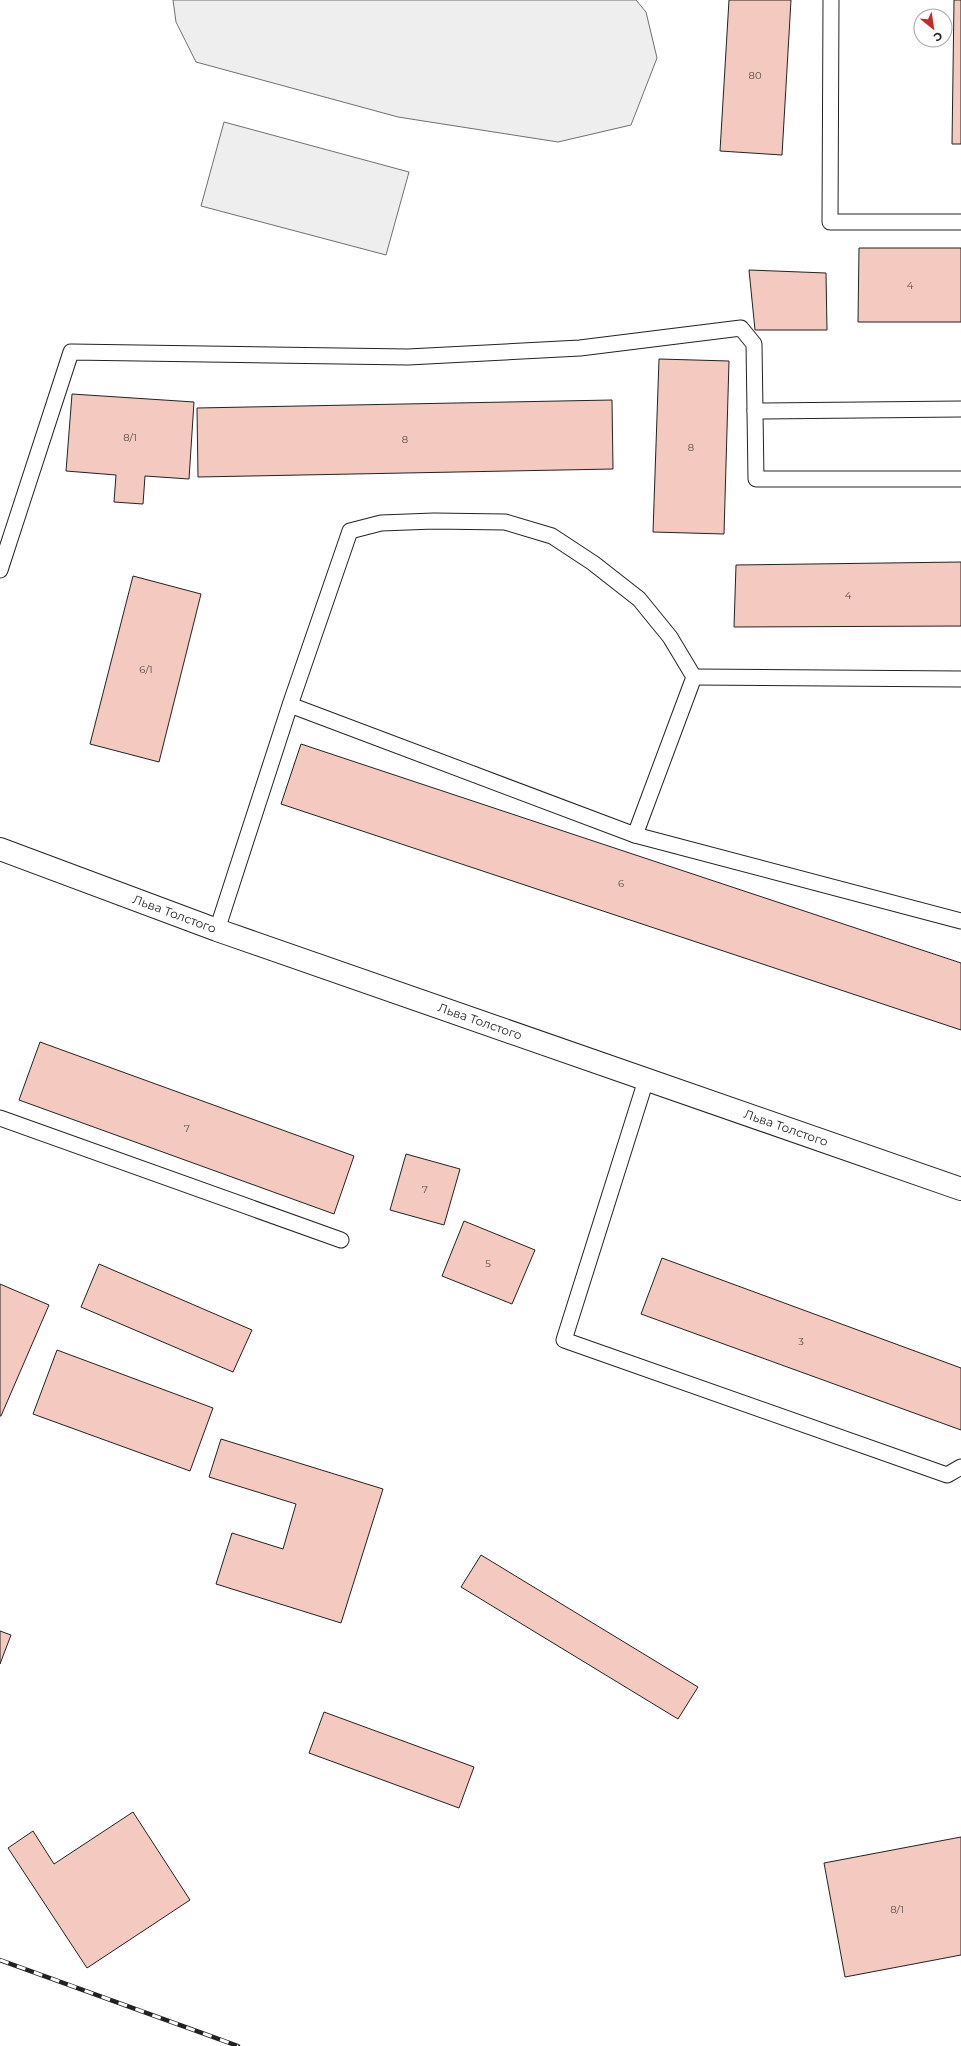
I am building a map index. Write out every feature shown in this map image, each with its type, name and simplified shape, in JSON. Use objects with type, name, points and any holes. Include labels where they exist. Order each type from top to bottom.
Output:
[{"type":"street","name":"Льва Толстого","points":[[0,849],[217,930],[961,1189]]},
{"type":"lane","points":[[831,0],[830,222],[961,222]]},
{"type":"lane","points":[[0,570],[71,352],[408,357],[580,348],[741,328],[754,344],[756,479],[961,478]]},
{"type":"lane","points":[[755,411],[961,409]]},
{"type":"lane","points":[[217,930],[290,705],[350,531],[381,523],[434,521],[505,522],[552,536],[593,563],[639,599],[670,637],[694,677]]},
{"type":"lane","points":[[694,677],[961,679]]},
{"type":"lane","points":[[635,835],[694,677]]},
{"type":"lane","points":[[290,705],[635,835],[961,921]]},
{"type":"lane","points":[[646,1080],[564,1340],[946,1475],[961,1466]]},
{"type":"lane","points":[[0,1118],[341,1240]]},
{"type":"shaded area","points":[[173,0],[636,0],[646,12],[657,58],[631,125],[558,142],[398,117],[196,62],[176,22]]},
{"type":"shaded area","points":[[224,122],[409,172],[386,255],[201,206]]},
{"type":"building","points":[[729,0],[791,0],[782,155],[720,151]]},
{"type":"building","points":[[954,0],[961,0],[961,144],[952,144]]},
{"type":"building","points":[[859,248],[961,248],[961,322],[858,322]]},
{"type":"building","points":[[749,270],[826,273],[827,330],[755,330]]},
{"type":"building","points":[[659,359],[729,361],[724,534],[653,532]]},
{"type":"building","points":[[72,394],[194,402],[189,479],[145,476],[143,504],[114,502],[116,475],[66,471]]},
{"type":"building","points":[[612,400],[613,469],[198,477],[197,408]]},
{"type":"building","points":[[961,562],[961,626],[734,627],[736,565]]},
{"type":"building","points":[[133,576],[201,594],[159,762],[90,744]]},
{"type":"building","points":[[301,744],[961,963],[961,1030],[281,804]]},
{"type":"building","points":[[40,1042],[354,1156],[334,1214],[19,1100]]},
{"type":"building","points":[[406,1154],[460,1169],[444,1225],[390,1210]]},
{"type":"building","points":[[464,1221],[535,1250],[512,1304],[442,1276]]},
{"type":"building","points":[[662,1258],[961,1368],[961,1430],[641,1314]]},
{"type":"building","points":[[99,1264],[252,1330],[233,1372],[81,1307]]},
{"type":"building","points":[[0,1284],[49,1305],[1,1416],[0,1416]]},
{"type":"building","points":[[57,1350],[213,1408],[190,1471],[33,1414]]},
{"type":"building","points":[[221,1439],[383,1489],[341,1623],[216,1584],[232,1533],[283,1549],[296,1504],[209,1477]]},
{"type":"building","points":[[481,1555],[698,1687],[678,1719],[461,1587]]},
{"type":"building","points":[[0,1631],[11,1635],[0,1664]]},
{"type":"building","points":[[324,1712],[474,1767],[459,1808],[309,1753]]},
{"type":"building","points":[[133,1812],[190,1900],[87,1968],[8,1848],[33,1831],[54,1864]]},
{"type":"building","points":[[961,1837],[961,1955],[845,1977],[824,1863]]},
{"type":"railway","points":[[0,1960],[238,2046]]}]
